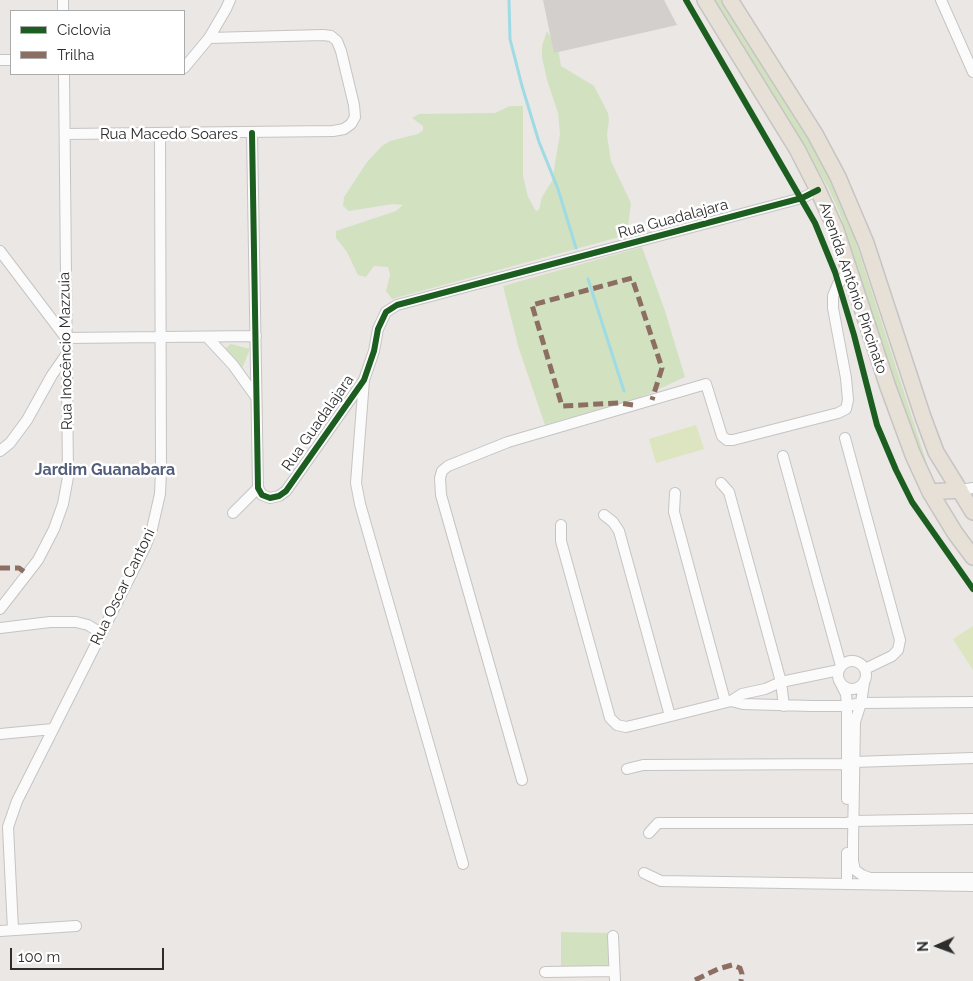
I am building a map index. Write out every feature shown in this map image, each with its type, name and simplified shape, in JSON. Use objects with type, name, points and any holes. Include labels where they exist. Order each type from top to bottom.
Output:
[{"type":"main road","name":"Avenida Antônio Pincinato","points":[[705,0],[797,149],[818,190],[836,230],[898,417],[913,455],[930,492],[973,557]]},
{"type":"main road","name":"Avenida Antônio Pincinato","points":[[730,0],[815,134],[838,177],[866,243],[936,452],[967,489],[973,512]]},
{"type":"main road","points":[[930,492],[967,489]]},
{"type":"street","points":[[185,67],[209,38],[230,0]]},
{"type":"street","points":[[941,0],[973,72]]},
{"type":"street","name":"Rua Macedo Soares","points":[[65,134],[333,131],[344,129],[351,124],[354,117],[354,105],[341,51],[337,41],[331,36],[209,38]]},
{"type":"street","name":"Rua Inocêncio Mazzuia","points":[[0,609],[38,560],[54,529],[63,504],[68,477],[64,75]]},
{"type":"street","name":"Rua Guadalajara","points":[[252,133],[258,488],[262,495],[270,498],[280,496],[286,491],[364,380],[374,351],[378,329],[386,312],[397,305],[802,198],[818,190]]},
{"type":"street","name":"Rua Oscar Cantoni","points":[[13,930],[4,827],[146,545],[156,513],[161,472],[160,134]]},
{"type":"street","points":[[0,251],[66,338],[256,336]]},
{"type":"street","points":[[522,780],[441,495],[440,478],[442,471],[448,466],[466,458],[508,442],[706,384],[722,436],[727,440],[838,413],[846,409],[848,400],[846,378],[833,308],[833,296],[838,284],[849,271]]},
{"type":"street","points":[[208,338],[233,365],[256,397]]},
{"type":"street","points":[[0,451],[10,443],[27,420],[52,375],[66,355]]},
{"type":"street","points":[[364,380],[356,483],[360,504],[463,864]]},
{"type":"street","points":[[845,438],[900,640],[898,650],[892,656],[865,669]]},
{"type":"street","points":[[782,456],[840,668]]},
{"type":"street","points":[[721,483],[729,492],[780,682],[784,706]]},
{"type":"street","points":[[233,513],[258,488]]},
{"type":"street","points":[[676,493],[674,512],[728,701]]},
{"type":"street","points":[[604,515],[613,522],[619,531],[670,716]]},
{"type":"street","points":[[561,525],[561,541],[610,718],[617,726],[626,727],[728,701],[742,694],[766,689],[780,682],[840,668]]},
{"type":"street","points":[[0,628],[50,622],[76,622],[88,625],[101,633]]},
{"type":"street","points":[[847,884],[850,763],[846,694],[838,675],[840,668],[845,663],[854,661],[865,669],[866,679],[855,722],[850,763]]},
{"type":"street","points":[[841,684],[853,690],[864,683]]},
{"type":"street","points":[[728,701],[743,704],[784,706],[973,702]]},
{"type":"street","points":[[0,734],[53,729]]},
{"type":"street","points":[[627,769],[644,765],[850,763],[973,758]]},
{"type":"street","points":[[649,833],[658,823],[973,819]]},
{"type":"street","points":[[850,822],[855,870],[862,875],[870,878],[973,878]]},
{"type":"street","points":[[644,873],[661,881],[973,886]]},
{"type":"street","points":[[0,931],[76,926]]},
{"type":"street","points":[[545,972],[614,976],[613,936]]},
{"type":"green space","points":[[713,0],[724,0],[816,153],[846,211],[927,464],[915,452],[840,214],[828,187]]},
{"type":"green space","points":[[547,31],[558,48],[561,66],[594,86],[608,113],[607,135],[611,161],[631,203],[627,235],[392,299],[386,291],[390,275],[388,267],[374,266],[366,277],[358,275],[347,252],[336,238],[336,231],[396,211],[403,205],[393,204],[349,211],[343,206],[344,197],[367,162],[382,146],[390,141],[418,134],[423,130],[423,126],[412,118],[419,114],[495,113],[510,106],[523,106],[523,176],[528,197],[536,211],[539,210],[542,197],[552,181],[560,134],[558,113],[547,80],[542,57],[542,46]]},
{"type":"green space","points":[[642,247],[665,311],[685,377],[644,396],[545,425],[519,349],[503,286]]},
{"type":"green space","points":[[231,344],[250,349],[241,371],[223,350]]},
{"type":"green space","points":[[696,425],[704,449],[656,463],[649,439]]},
{"type":"green space","points":[[973,626],[973,670],[953,639]]},
{"type":"green space","points":[[561,932],[611,933],[614,971],[561,971]]},
{"type":"building","points":[[543,0],[664,0],[677,25],[554,53]]},
{"type":"waterway","points":[[509,0],[510,39],[522,86],[539,142],[558,189],[576,248]]},
{"type":"waterway","points":[[588,279],[624,391]]},
{"type":"marked path","points":[[633,405],[619,403],[562,406],[532,305],[632,278],[662,368],[652,400]]},
{"type":"marked path","points":[[0,568],[19,568],[27,574]]},
{"type":"marked path","points":[[695,980],[718,969],[732,965],[740,968],[742,974],[741,981]]},
{"type":"cycle path","points":[[686,0],[815,223],[835,272],[854,335],[877,425],[896,470],[912,502],[973,589]]},
{"type":"cycle path","points":[[252,133],[258,488],[262,495],[270,498],[279,496],[286,491],[364,380],[374,351],[378,329],[386,312],[397,305],[802,198],[818,190]]},
{"type":"district","name":"Jardim Guanabara","points":[[105,470]]}]
